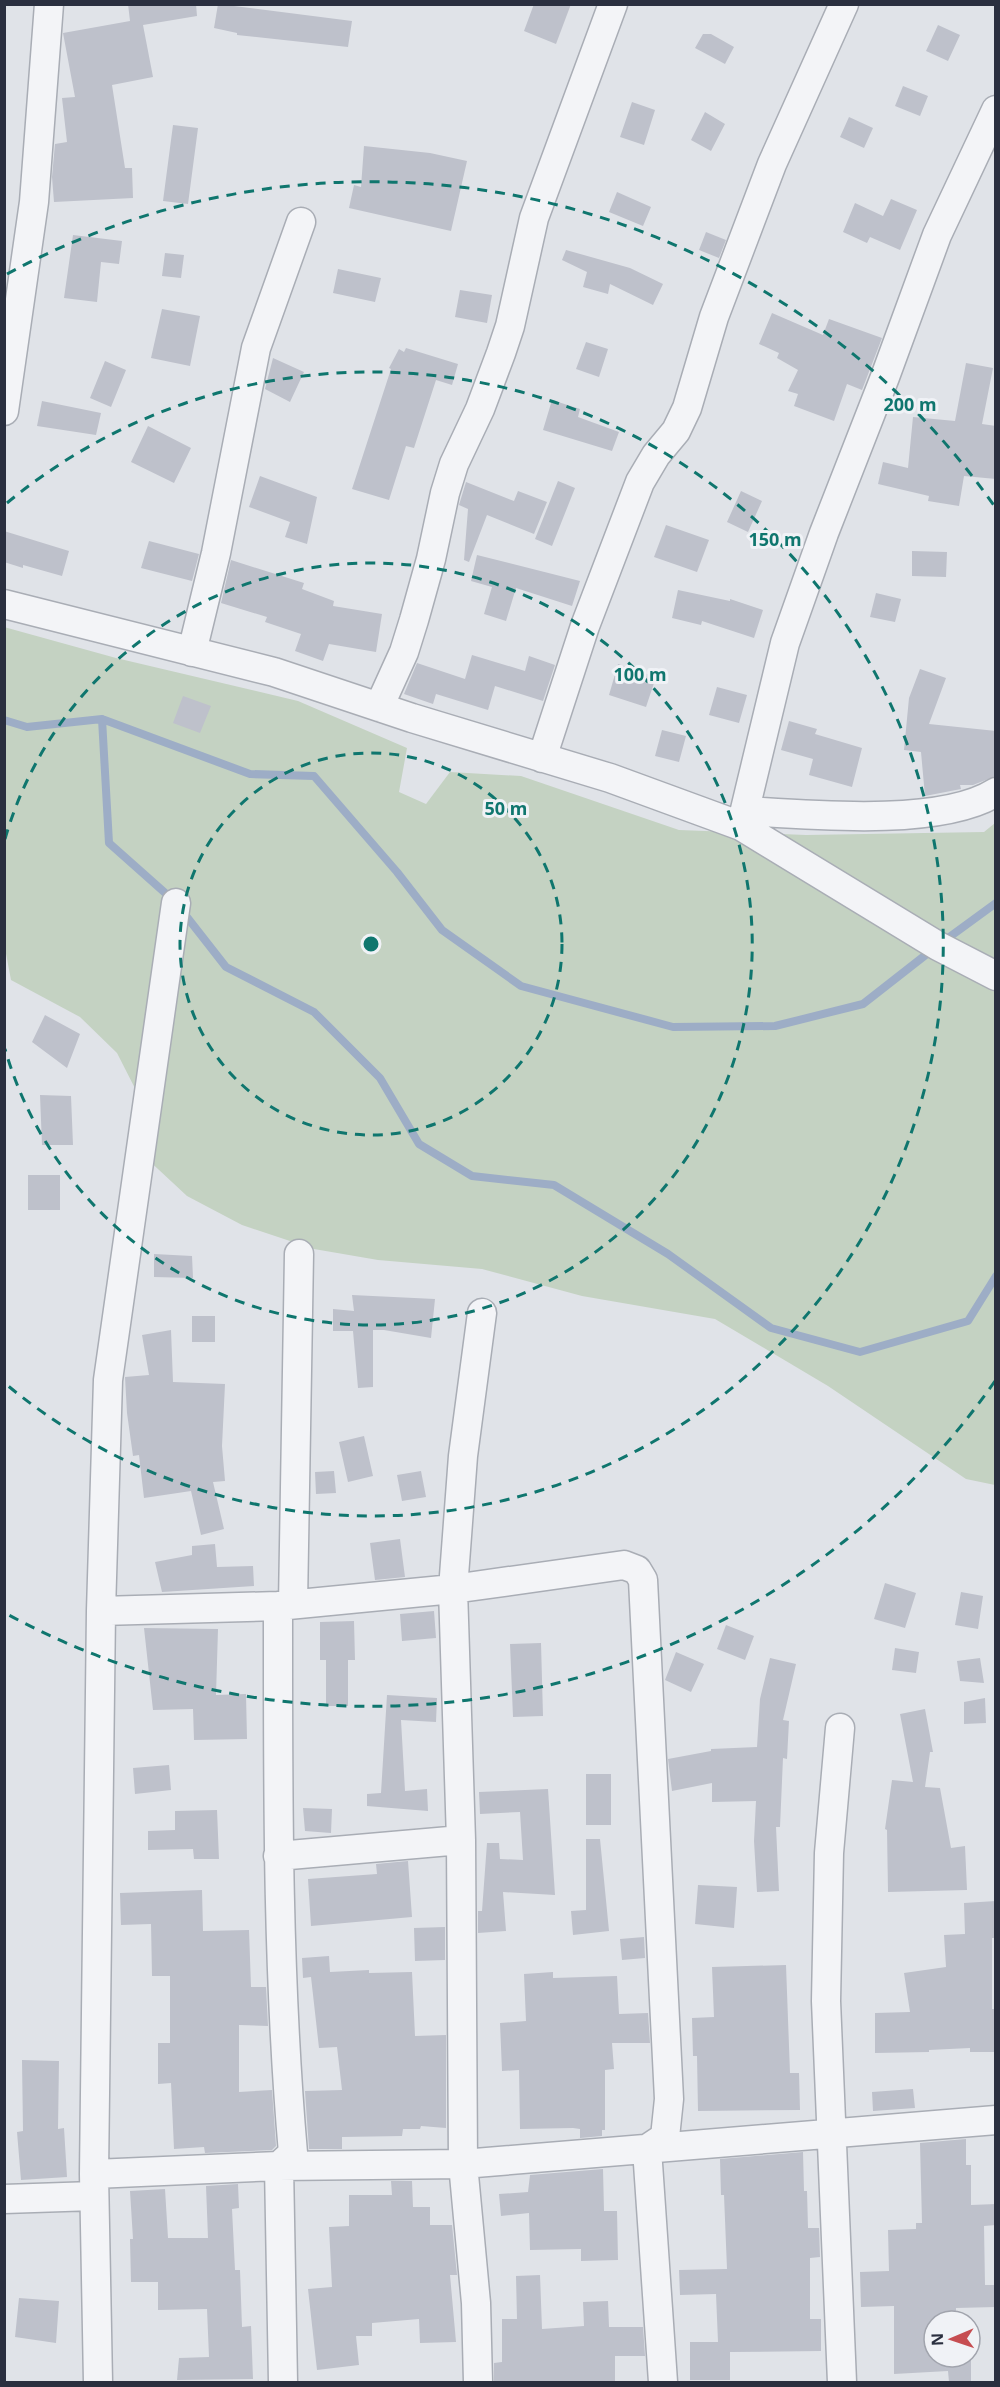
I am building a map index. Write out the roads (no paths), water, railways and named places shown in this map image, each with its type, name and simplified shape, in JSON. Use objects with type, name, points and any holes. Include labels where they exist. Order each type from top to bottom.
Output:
[{"type":"street","points":[[4,411],[34,202],[49,4]]},
{"type":"street","points":[[379,707],[404,652],[414,620],[454,464],[480,409],[504,344],[534,218],[613,4]]},
{"type":"street","points":[[542,758],[585,626],[640,482],[656,455],[676,431],[687,408],[714,317],[768,175],[844,4]]},
{"type":"street","points":[[743,818],[784,643],[937,235],[996,110]]},
{"type":"street","points":[[192,652],[216,553],[256,348],[301,222]]},
{"type":"street","points":[[4,604],[274,672],[542,758],[743,818],[938,946],[996,976]]},
{"type":"street","points":[[743,818],[800,814],[934,813],[965,806],[996,792]]},
{"type":"street","points":[[98,2382],[94,2185],[101,1611],[108,1380],[176,903]]},
{"type":"street","points":[[283,2382],[279,2166],[293,2153],[278,1856],[300,1254]]},
{"type":"street","points":[[478,2382],[476,2303],[463,2164],[461,1840],[453,1589],[462,1467],[482,1313]]},
{"type":"street","points":[[101,1611],[286,1605],[453,1589],[624,1565],[637,1570],[643,1581],[669,2099],[665,2137],[647,2149]]},
{"type":"street","points":[[840,1728],[829,1864],[826,2001],[842,2382]]},
{"type":"street","points":[[278,1856],[461,1840]]},
{"type":"street","points":[[4,2199],[94,2185],[279,2166],[463,2164],[996,2120]]},
{"type":"street","points":[[647,2149],[663,2382]]},
{"type":"waterway","points":[[102,719],[109,843],[172,899]]},
{"type":"waterway","points":[[4,720],[27,727],[102,719],[250,774],[314,776],[397,872],[442,930],[521,986],[673,1027],[775,1026],[863,1004],[932,950]]},
{"type":"waterway","points":[[944,941],[996,903]]},
{"type":"waterway","points":[[183,912],[226,967],[314,1012],[380,1078],[419,1144],[472,1176],[554,1185],[668,1254],[771,1328],[860,1352],[968,1321],[996,1276]]}]
